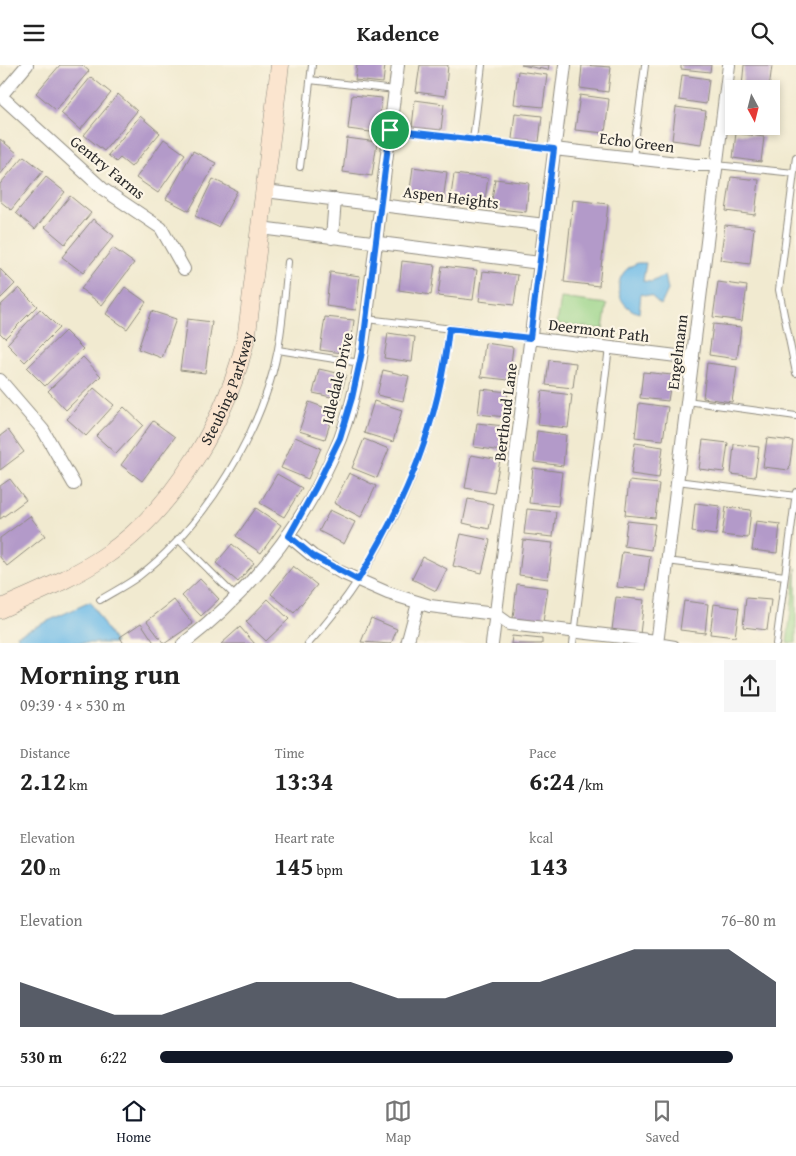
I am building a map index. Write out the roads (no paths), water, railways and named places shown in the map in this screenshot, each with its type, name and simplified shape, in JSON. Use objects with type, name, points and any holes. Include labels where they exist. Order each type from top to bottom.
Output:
[{"type":"street","points":[[1,96],[28,65]]},
{"type":"street","name":"Steubing Parkway","points":[[0,609],[63,580],[106,555],[146,521],[179,484],[208,437],[226,401],[241,363],[248,333],[280,65]]},
{"type":"street","name":"Idledale Drive","points":[[183,643],[210,623],[248,586],[289,536],[340,438],[360,363],[398,65]]},
{"type":"street","name":"Berthoud Lane","points":[[492,643],[565,65]]},
{"type":"street","name":"Engelmann","points":[[657,642],[729,65]]},
{"type":"street","name":"Gentry Farms","points":[[1,96],[103,189],[161,228],[184,269]]},
{"type":"street","name":"Echo Green","points":[[554,149],[695,165],[716,165]]},
{"type":"street","name":"Aspen Heights","points":[[264,191],[545,225]]},
{"type":"street","points":[[332,237],[336,199]]},
{"type":"street","points":[[260,229],[540,263]]},
{"type":"street","name":"Deermont Path","points":[[530,338],[693,358]]},
{"type":"street","points":[[0,380],[43,430],[74,484]]},
{"type":"street","points":[[289,536],[313,556],[358,580],[418,603],[465,612],[495,614],[509,624],[573,637],[657,642]]},
{"type":"street","points":[[407,643],[418,603]]},
{"type":"lane","points":[[300,167],[312,65]]},
{"type":"lane","points":[[473,140],[482,65]]},
{"type":"lane","points":[[633,157],[645,65]]},
{"type":"lane","points":[[310,80],[395,90]]},
{"type":"lane","points":[[390,130],[554,149]]},
{"type":"lane","points":[[796,157],[779,290],[796,373]]},
{"type":"lane","points":[[716,165],[794,173]]},
{"type":"lane","points":[[100,601],[139,575],[178,539],[204,507],[240,453],[263,401],[278,350],[288,262]]},
{"type":"lane","points":[[366,319],[530,338]]},
{"type":"lane","points":[[308,643],[328,621],[358,580],[386,535],[418,465],[438,393],[449,329]]},
{"type":"lane","points":[[573,637],[608,347]]},
{"type":"lane","points":[[278,350],[360,363]]},
{"type":"lane","points":[[687,401],[796,416]]},
{"type":"lane","points":[[677,481],[796,496]]},
{"type":"lane","points":[[776,643],[796,492]]},
{"type":"lane","points":[[178,539],[237,597]]},
{"type":"lane","points":[[667,561],[785,576]]},
{"type":"lane","points":[[657,642],[675,643]]},
{"type":"water","points":[[638,263],[646,263],[643,281],[652,282],[665,275],[668,290],[661,305],[651,296],[641,294],[639,313],[630,309],[624,303],[620,296],[619,288],[623,273],[629,267]]},
{"type":"water","points":[[90,602],[115,643],[16,643],[20,642],[17,635]]}]
